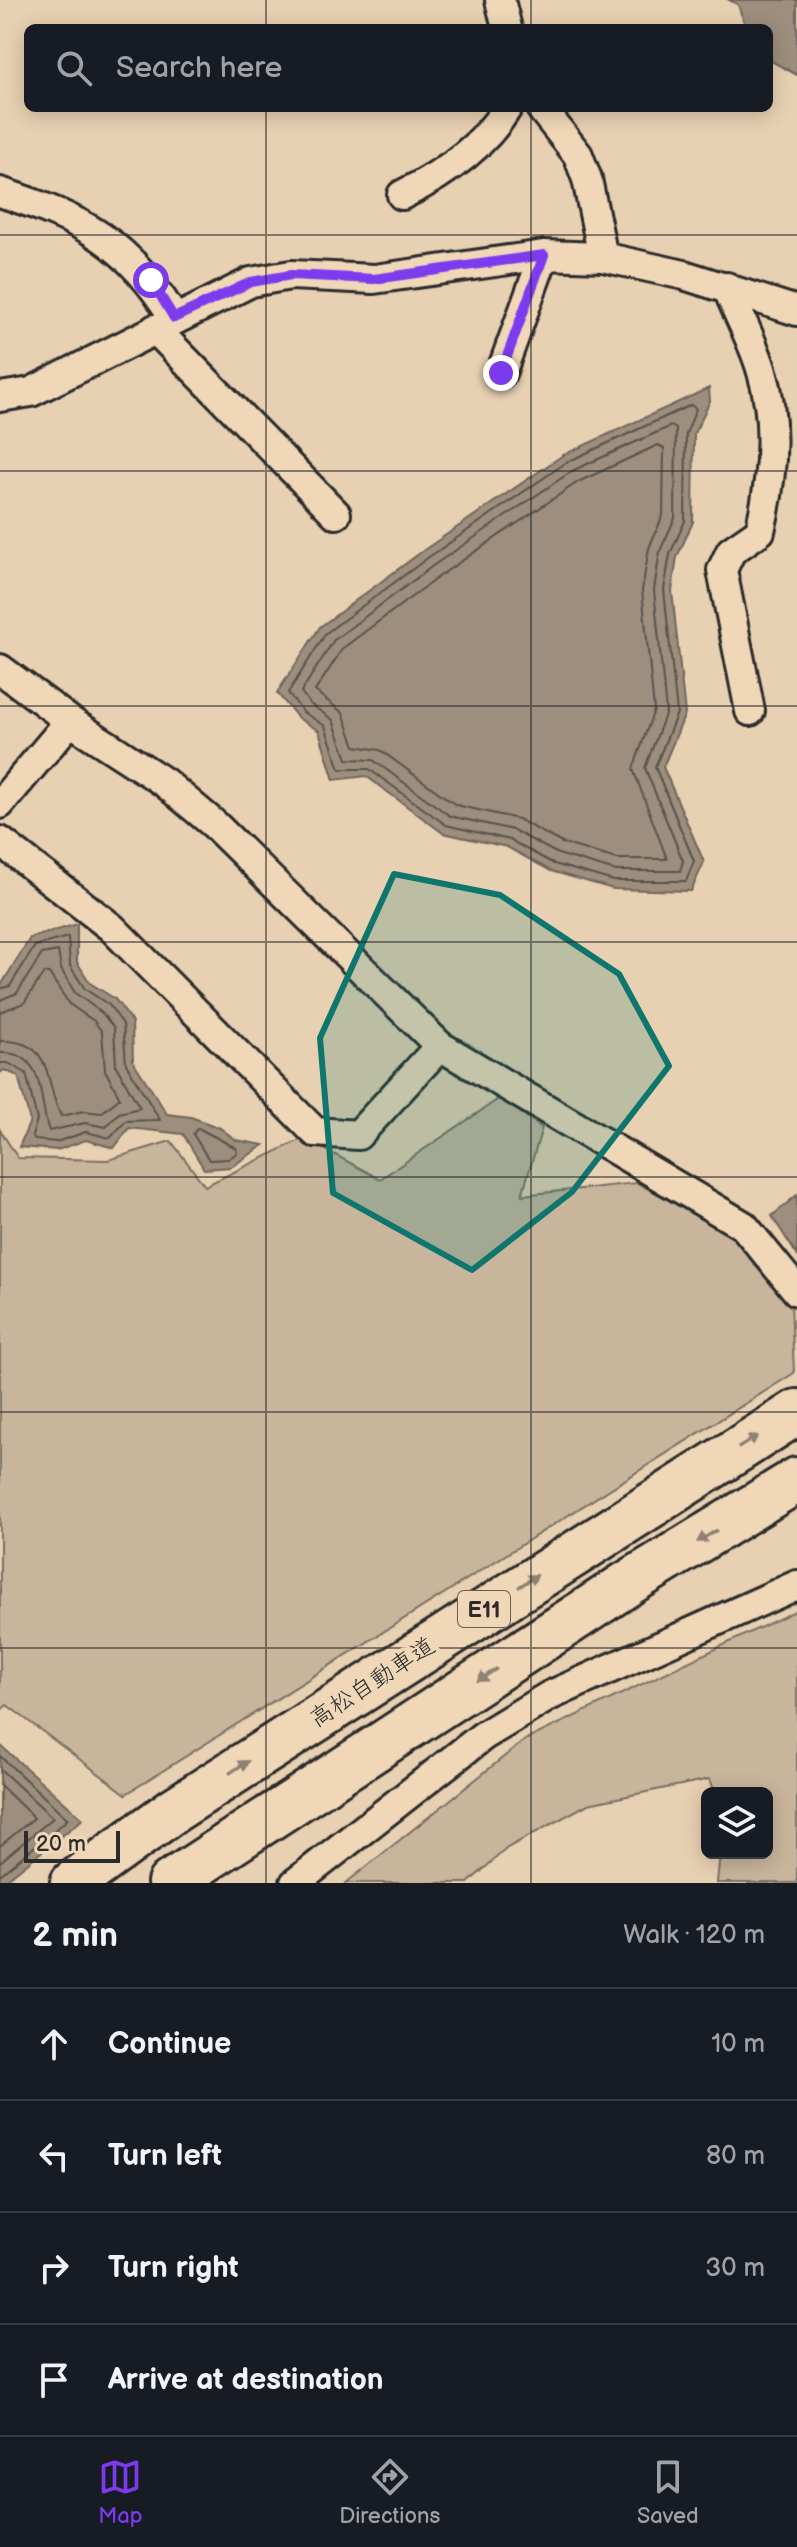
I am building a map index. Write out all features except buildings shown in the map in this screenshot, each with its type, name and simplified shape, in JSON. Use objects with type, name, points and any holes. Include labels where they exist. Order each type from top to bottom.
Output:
[{"type":"highway","name":"高松自動車道","points":[[73,1883],[174,1810],[797,1412]]},
{"type":"highway","name":"E11","points":[[170,1883],[208,1855],[627,1584],[797,1480]]},
{"type":"street","points":[[500,0],[506,24]]},
{"type":"street","points":[[402,195],[443,174],[498,124],[505,112]]},
{"type":"street","points":[[544,112],[578,155],[587,179],[603,257]]},
{"type":"street","points":[[0,192],[58,211],[98,232],[151,280],[164,323],[336,514]]},
{"type":"street","points":[[501,373],[544,255]]},
{"type":"street","points":[[0,397],[31,392],[251,282],[291,275],[374,279],[544,255],[603,257],[727,287],[797,311]]},
{"type":"street","points":[[727,287],[763,373],[771,435],[771,484],[760,531],[731,551],[722,570],[750,711]]},
{"type":"street","points":[[0,669],[70,721],[164,782],[215,825],[440,1046],[744,1226],[797,1291]]},
{"type":"street","points":[[0,804],[70,721]]},
{"type":"street","points":[[0,841],[112,928],[315,1132],[358,1135],[440,1046]]},
{"type":"street","points":[[295,1883],[483,1736],[549,1696],[797,1585]]},
{"type":"highlighted area","points":[[394,874],[500,895],[619,974],[669,1066],[572,1192],[472,1270],[333,1193],[320,1038]]},
{"type":"shaded area","points":[[500,1098],[542,1128],[522,1195],[637,1183],[735,1234],[791,1303],[794,1373],[126,1794],[7,1705],[0,1711],[0,1130],[18,1158],[108,1160],[171,1141],[205,1186],[304,1138],[380,1179]]},
{"type":"shaded area","points":[[797,1610],[797,1883],[717,1883],[719,1859],[773,1859],[773,1787],[713,1787],[710,1779],[588,1804],[507,1848],[468,1883],[346,1883],[525,1740]]},
{"type":"water","points":[[729,0],[797,0],[797,75],[773,62],[773,24],[745,24],[738,5]]},
{"type":"water","points":[[709,388],[710,401],[694,434],[693,522],[677,557],[672,591],[685,714],[663,767],[704,862],[691,891],[613,889],[551,871],[507,847],[443,833],[366,776],[334,780],[319,731],[298,718],[277,693],[320,627],[424,550],[563,455]]},
{"type":"water","points":[[77,924],[77,962],[90,983],[115,999],[132,1022],[133,1061],[167,1114],[191,1117],[220,1128],[236,1140],[264,1145],[231,1167],[204,1169],[183,1134],[129,1128],[114,1148],[86,1140],[57,1150],[19,1147],[30,1121],[18,1076],[4,1070],[0,1073],[0,987],[30,938]]},
{"type":"water","points":[[797,1195],[797,1255],[772,1216]]},
{"type":"water","points":[[0,1745],[83,1819],[2,1883],[0,1883]]},
{"type":"route","points":[[151,280],[174,318],[251,282],[291,275],[374,279],[544,255],[501,373]]}]
